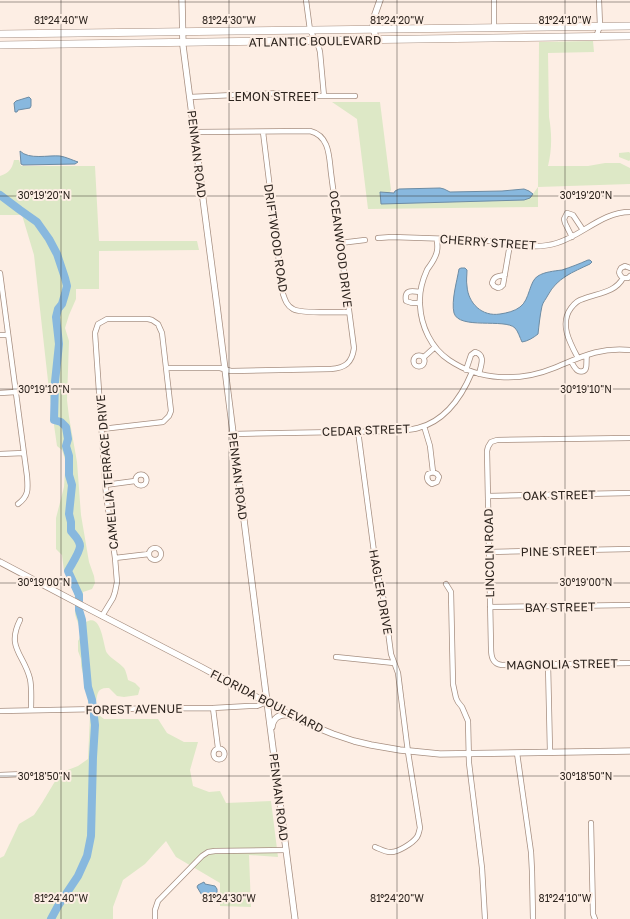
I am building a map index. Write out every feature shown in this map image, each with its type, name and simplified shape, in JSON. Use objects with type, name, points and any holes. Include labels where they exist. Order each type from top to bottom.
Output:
[{"type":"highway","name":"ATLANTIC BOULEVARD","points":[[0,34],[630,26]]},
{"type":"highway","points":[[494,38],[501,32],[523,30],[525,27]]},
{"type":"highway","points":[[462,38],[488,35],[494,28]]},
{"type":"highway","name":"ATLANTIC BOULEVARD","points":[[0,45],[630,36]]},
{"type":"street","name":"PENMAN ROAD","points":[[182,0],[182,43],[195,132],[295,919]]},
{"type":"street","points":[[306,0],[310,30],[320,52],[324,96]]},
{"type":"street","points":[[377,40],[373,29],[373,20],[380,0]]},
{"type":"street","points":[[494,0],[494,28]]},
{"type":"street","points":[[596,37],[600,26],[599,0]]},
{"type":"street","points":[[248,31],[248,42]]},
{"type":"street","name":"LEMON STREET","points":[[190,97],[280,94],[355,96]]},
{"type":"street","points":[[195,132],[263,132]]},
{"type":"street","name":"OCEANWOOD DRIVE","points":[[225,370],[339,368],[346,365],[352,358],[354,348],[328,147],[324,139],[315,132],[263,132]]},
{"type":"street","name":"DRIFTWOOD ROAD","points":[[263,132],[283,294],[286,303],[296,311],[349,312]]},
{"type":"street","name":"CHERRY STREET","points":[[378,238],[392,237],[481,240],[526,246],[541,246],[557,243],[572,237],[601,219],[616,213],[630,212]]},
{"type":"street","points":[[572,237],[564,219],[568,213],[574,215],[583,230]]},
{"type":"street","points":[[437,239],[437,251],[427,270],[420,292],[422,318],[426,331],[436,347],[448,359],[459,366],[472,372],[493,377],[513,377],[530,375],[554,368],[587,355],[610,349],[630,350]]},
{"type":"street","points":[[340,242],[365,240]]},
{"type":"street","points":[[505,274],[510,244]]},
{"type":"street","points":[[623,278],[620,275],[621,268],[625,266],[630,268]]},
{"type":"street","points":[[0,273],[27,476],[27,493],[24,500],[18,504]]},
{"type":"street","points":[[623,278],[628,278],[630,276]]},
{"type":"street","points":[[578,358],[566,330],[568,311],[580,299],[605,293],[614,288],[623,278]]},
{"type":"street","points":[[420,292],[411,291],[406,294],[406,301],[420,303]]},
{"type":"street","name":"CAMELLIA TERRACE DRIVE","points":[[102,616],[113,598],[117,582],[105,485],[95,338],[98,324],[107,319],[148,319],[155,322],[161,329],[162,333],[166,368]]},
{"type":"street","points":[[0,335],[8,335]]},
{"type":"street","points":[[424,357],[436,347]]},
{"type":"street","points":[[466,370],[471,355],[475,352],[482,357],[479,374]]},
{"type":"street","points":[[571,361],[576,370],[583,372],[586,370],[587,366],[587,355]]},
{"type":"street","points":[[102,429],[163,422],[171,413],[166,368],[220,368],[225,370]]},
{"type":"street","name":"CEDAR STREET","points":[[233,434],[407,430],[424,426],[441,416],[453,404],[465,388],[472,372]]},
{"type":"street","points":[[0,393],[16,392]]},
{"type":"street","points":[[424,426],[430,446],[433,472]]},
{"type":"street","name":"HAGLER DRIVE","points":[[358,431],[376,566],[383,594],[391,654],[398,673],[419,822],[419,832],[414,841],[395,852],[385,852],[375,847]]},
{"type":"street","name":"LINCOLN ROAD","points":[[495,663],[491,657],[487,451],[491,442],[497,440],[630,438]]},
{"type":"street","points":[[0,454],[24,453]]},
{"type":"street","points":[[105,485],[135,481]]},
{"type":"street","name":"OAK STREET","points":[[488,496],[630,493]]},
{"type":"street","name":"PINE STREET","points":[[489,552],[630,549]]},
{"type":"street","points":[[115,558],[149,554]]},
{"type":"street","name":"FLORIDA BOULEVARD","points":[[0,562],[291,715],[318,728],[354,741],[408,752],[440,754],[630,751]]},
{"type":"street","points":[[446,584],[451,592],[454,693],[466,714],[468,721],[469,763],[482,868],[485,919]]},
{"type":"street","name":"BAY STREET","points":[[490,607],[630,605]]},
{"type":"street","points":[[20,620],[14,635],[17,651],[30,679],[31,710]]},
{"type":"street","points":[[336,657],[394,663]]},
{"type":"street","name":"MAGNOLIA STREET","points":[[495,663],[498,665],[630,663]]},
{"type":"street","points":[[548,664],[550,752]]},
{"type":"street","name":"FOREST AVENUE","points":[[0,712],[100,708],[213,708],[257,706],[267,702]]},
{"type":"street","points":[[213,708],[218,748]]},
{"type":"street","points":[[271,733],[272,722],[276,717],[280,715],[291,715]]},
{"type":"street","points":[[517,753],[531,852],[533,919]]},
{"type":"street","points":[[0,775],[25,774]]},
{"type":"street","points":[[591,823],[593,914],[595,919]]},
{"type":"street","points":[[155,919],[155,910],[158,901],[202,856],[208,852],[286,850]]},
{"type":"green space","points":[[593,41],[594,52],[548,53],[551,142],[548,166],[588,166],[605,163],[620,163],[630,168],[630,184],[538,187],[539,42]]},
{"type":"green space","points":[[332,102],[380,102],[391,190],[389,193],[381,192],[381,204],[524,200],[530,198],[538,187],[538,207],[368,209],[357,119]]},
{"type":"green space","points":[[629,152],[629,161],[619,157],[619,153]]},
{"type":"green space","points":[[14,160],[19,160],[21,166],[95,166],[99,241],[197,241],[199,250],[99,251],[99,289],[76,289],[76,299],[65,328],[69,341],[67,400],[77,462],[81,515],[89,562],[95,583],[92,589],[83,592],[83,599],[74,595],[74,588],[64,571],[62,555],[56,549],[56,518],[64,487],[65,459],[62,450],[57,446],[49,390],[34,255],[22,215],[0,215],[0,176],[6,174],[10,170]]},
{"type":"green space","points":[[76,607],[83,611],[86,622],[91,620],[99,626],[107,653],[124,668],[128,680],[135,683],[140,688],[138,695],[124,697],[117,696],[109,688],[105,688],[98,692],[96,704],[88,704],[89,694],[85,690],[81,659],[78,651],[80,628],[75,614]]},
{"type":"green space","points":[[90,715],[99,715],[104,719],[158,719],[167,733],[184,742],[198,742],[190,770],[193,786],[209,792],[220,791],[226,803],[271,801],[278,857],[249,855],[251,907],[220,906],[220,883],[176,857],[166,841],[145,864],[123,880],[113,907],[113,919],[0,919],[0,858],[4,856],[19,824],[34,815],[60,773],[78,766],[88,759]]},
{"type":"water","points":[[29,97],[31,99],[30,108],[15,112],[14,103]]},
{"type":"water","points":[[20,151],[24,154],[33,156],[60,156],[78,162],[75,164],[23,165],[21,164]]},
{"type":"water","points":[[440,188],[450,192],[524,189],[533,194],[530,198],[524,200],[381,204],[380,192],[394,193],[399,189]]},
{"type":"water","points":[[588,260],[592,262],[566,276],[552,289],[542,306],[538,334],[528,340],[522,342],[516,329],[510,325],[473,323],[458,318],[454,313],[453,303],[459,269],[461,268],[465,268],[467,270],[468,292],[477,308],[487,313],[500,314],[513,311],[523,304],[535,278],[538,276],[562,270]]},
{"type":"water","points":[[204,882],[205,884],[215,886],[217,889],[216,902],[206,902],[197,887]]},
{"type":"waterway","points":[[0,195],[37,222],[57,254],[67,286],[62,304],[58,309],[56,317],[59,344],[55,382],[54,420],[61,422],[66,427],[68,439],[66,446],[69,456],[69,475],[72,485],[69,514],[71,531],[80,544],[80,549],[68,571],[79,595],[79,610],[82,620],[88,687],[92,700],[95,725],[91,836],[87,856],[78,876],[51,919]]}]
